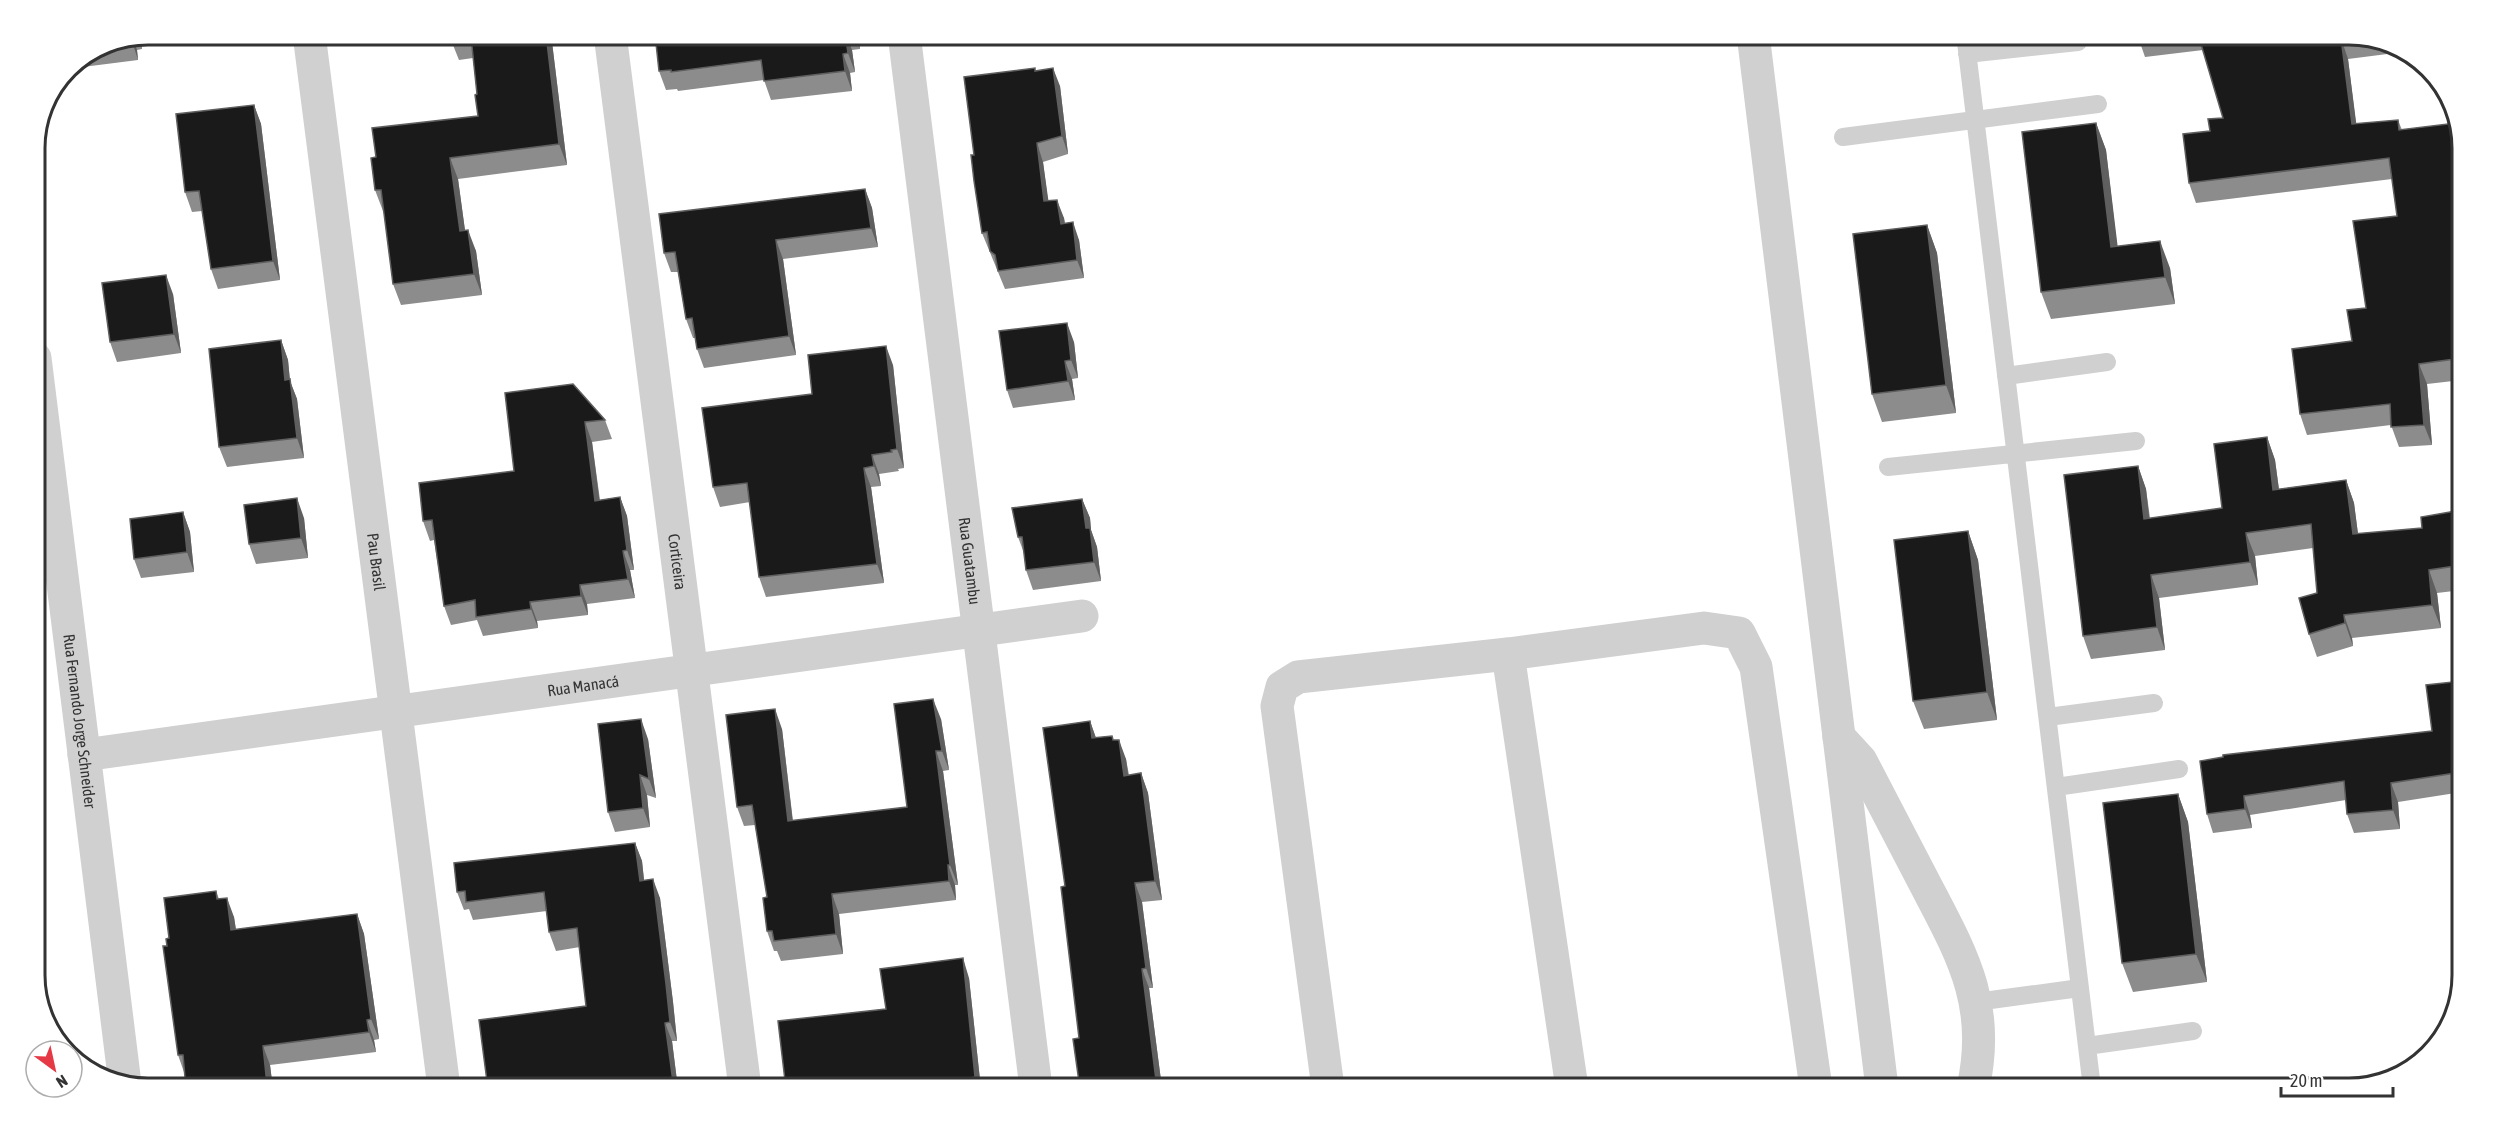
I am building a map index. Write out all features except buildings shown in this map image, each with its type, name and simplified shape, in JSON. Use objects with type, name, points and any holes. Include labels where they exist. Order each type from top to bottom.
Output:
[{"type":"street","name":"Pau Brasil","points":[[310,45],[443,1078]]},
{"type":"street","name":"Corticeira","points":[[611,45],[744,1078]]},
{"type":"street","name":"Rua Guatambu","points":[[905,45],[1035,1078]]},
{"type":"street","points":[[1754,45],[1881,1078]]},
{"type":"street","name":"Rua Fernando Jorge Schneider","points":[[45,439],[124,1075]]},
{"type":"street","name":"Rua Manacá","points":[[84,755],[1082,616]]},
{"type":"street","points":[[1327,1078],[1277,706],[1282,687],[1298,677],[1508,654],[1704,628],[1739,633],[1756,667],[1814,1078]]},
{"type":"street","points":[[1508,654],[1570,1078]]},
{"type":"street","points":[[1839,737],[1861,761],[1955,942],[1969,976],[1976,1002],[1979,1059],[1975,1078]]},
{"type":"lane","points":[[1966,45],[2091,1078]]},
{"type":"lane","points":[[1967,54],[2050,45]]},
{"type":"lane","points":[[1843,137],[2098,104]]},
{"type":"lane","points":[[2006,376],[2107,362]]},
{"type":"lane","points":[[1888,467],[2136,441]]},
{"type":"lane","points":[[2048,717],[2154,703]]},
{"type":"lane","points":[[2056,787],[2179,769]]},
{"type":"lane","points":[[1976,1002],[2080,988]]},
{"type":"lane","points":[[2087,1046],[2193,1031]]}]
